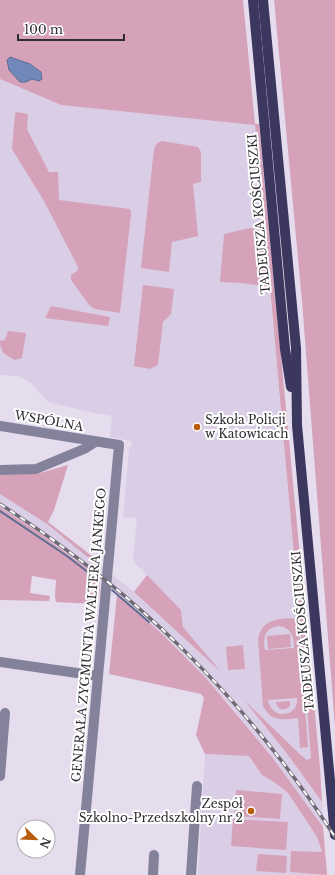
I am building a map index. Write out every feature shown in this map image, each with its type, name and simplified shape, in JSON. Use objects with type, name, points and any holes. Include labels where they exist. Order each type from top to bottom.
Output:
[{"type":"main road","name":"TADEUSZA KOŚCIUSZKI","points":[[253,0],[285,349],[298,425]]},
{"type":"main road","name":"TADEUSZA KOŚCIUSZKI","points":[[263,0],[296,348],[298,425],[335,835]]},
{"type":"street","name":"WSPÓLNA","points":[[0,426],[119,446]]},
{"type":"street","name":"WSPÓLNA","points":[[0,470],[36,469],[84,449],[95,442]]},
{"type":"street","name":"GENERAŁA ZYGMUNTA WALTERA JANKEGO","points":[[80,875],[119,446]]},
{"type":"street","points":[[0,662],[98,676]]},
{"type":"street","points":[[0,776],[5,713]]},
{"type":"street","points":[[191,875],[197,786]]},
{"type":"street","points":[[153,875],[154,855]]},
{"type":"shaded area","points":[[0,0],[243,0],[255,124],[259,124],[320,767],[322,802],[288,755],[245,701],[301,755],[307,760],[311,758],[270,287],[220,282],[224,234],[250,228],[265,231],[255,125],[61,105],[0,79]]},
{"type":"shaded area","points":[[274,0],[335,0],[335,727],[302,301]]},
{"type":"shaded area","name":"Szkoła Policji w Katowicach","points":[[0,79],[61,105],[255,124],[311,758],[307,760],[249,705],[322,802],[323,827],[272,757],[228,703],[206,678],[161,633],[117,595],[100,578],[38,532],[0,507],[0,494],[47,524],[134,592],[217,668],[183,627],[181,610],[133,561],[137,518],[123,517],[129,450],[132,444],[131,441],[110,437],[112,416],[48,402],[30,382],[18,376],[0,375]]},
{"type":"shaded area","points":[[16,112],[28,114],[27,129],[49,172],[58,172],[59,200],[130,209],[131,214],[120,313],[95,309],[90,306],[71,280],[71,275],[78,270],[78,267],[44,201],[12,149]]},
{"type":"shaded area","points":[[162,141],[198,147],[201,152],[201,182],[193,184],[198,236],[172,242],[169,272],[141,268],[154,149],[157,143]]},
{"type":"shaded area","points":[[143,285],[174,289],[171,314],[163,322],[158,365],[150,369],[134,366]]},
{"type":"shaded area","points":[[51,306],[110,317],[108,326],[45,318]]},
{"type":"shaded area","points":[[8,331],[26,333],[22,358],[15,360],[2,351],[0,341],[5,340]]},
{"type":"shaded area","points":[[68,465],[54,510],[48,522],[101,563],[101,568],[47,524],[0,494],[0,475],[40,473]]},
{"type":"shaded area","points":[[0,507],[38,532],[100,578],[99,595],[95,604],[56,602],[56,580],[32,576],[30,593],[50,596],[49,601],[0,600]]},
{"type":"shaded area","points":[[147,575],[181,610],[183,627],[221,672],[134,592]]},
{"type":"shaded area","points":[[117,595],[161,633],[206,678],[272,757],[323,827],[327,875],[290,872],[291,851],[322,852],[317,837],[288,793],[262,775],[249,756],[205,754],[196,735],[204,698],[201,694],[109,674]]},
{"type":"shaded area","points":[[298,618],[308,747],[300,748],[298,718],[278,719],[270,715],[263,706],[258,639],[260,632],[268,623],[279,619]],"holes":[[[278,626],[289,630],[292,636],[294,648],[265,650],[264,642],[267,632],[273,627]],[[297,698],[294,709],[290,713],[285,714],[279,714],[274,711],[270,707],[268,700]]]},
{"type":"shaded area","points":[[290,634],[291,647],[268,649],[267,636]]},
{"type":"shaded area","points":[[243,645],[245,669],[228,670],[226,647]]},
{"type":"shaded area","points":[[290,701],[290,706],[285,709],[279,708],[276,702]]},
{"type":"shaded area","name":"Zespół Szkolno-Przedszkolny nr 2","points":[[205,754],[250,756],[262,775],[288,793],[317,837],[322,853],[322,875],[198,875]]},
{"type":"shaded area","points":[[236,790],[282,794],[280,819],[234,816]]},
{"type":"shaded area","points":[[233,819],[288,822],[286,850],[231,846]]},
{"type":"shaded area","points":[[258,854],[287,856],[286,873],[256,871]]},
{"type":"water","points":[[10,57],[30,64],[41,72],[42,79],[39,81],[32,79],[26,82],[20,82],[9,70],[7,60]]},
{"type":"waterway","points":[[0,511],[67,556],[98,580]]},
{"type":"waterway","points":[[112,590],[149,622]]},
{"type":"railway","points":[[0,504],[50,538],[98,574],[143,612],[186,652],[265,740],[301,787],[335,837]]},
{"type":"place","name":"Szkoła Policji w Katowicach","points":[[197,427]]},
{"type":"place","name":"Zespół Szkolno-Przedszkolny nr 2","points":[[251,811]]}]
